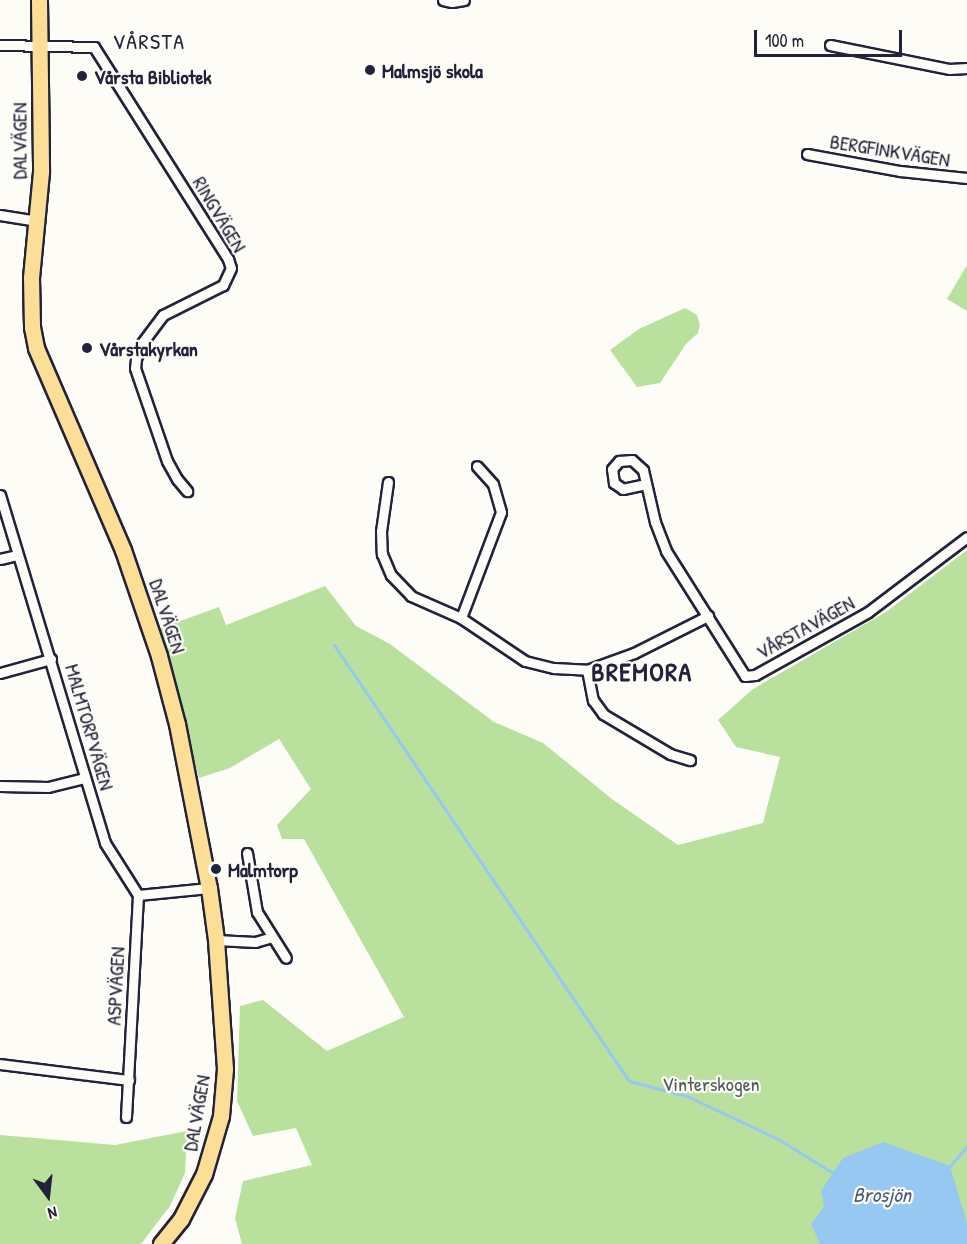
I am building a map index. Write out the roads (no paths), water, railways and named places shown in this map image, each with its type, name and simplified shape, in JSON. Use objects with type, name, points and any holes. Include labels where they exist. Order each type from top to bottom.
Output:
[{"type":"main road","name":"DALVÄGEN","points":[[39,0],[41,172],[38,221],[30,278],[36,348],[123,550],[143,604],[177,724],[209,888],[216,940],[225,1070],[221,1116],[204,1174],[181,1219],[166,1242]]},
{"type":"street","points":[[442,0],[452,2],[464,0]]},
{"type":"street","points":[[0,45],[40,46]]},
{"type":"street","points":[[830,45],[949,69],[967,68]]},
{"type":"street","name":"RINGVÄGEN","points":[[40,46],[94,47],[213,233],[231,268],[227,280],[218,288],[163,315],[142,343],[136,359],[135,368],[168,461],[177,479],[187,490]]},
{"type":"street","name":"BERGFINKVÄGEN","points":[[807,154],[900,171],[967,178]]},
{"type":"street","points":[[0,215],[38,221]]},
{"type":"street","points":[[461,618],[501,512],[493,484],[477,466]]},
{"type":"street","points":[[388,482],[381,531],[382,554],[391,575],[411,596],[461,618],[525,661],[554,668],[587,670],[634,653],[708,616]]},
{"type":"street","name":"VÅRSTAVÄGEN","points":[[646,484],[655,522],[666,551],[745,676],[755,675],[868,612],[967,537]]},
{"type":"street","name":"MALMTORPVÄGEN","points":[[0,495],[105,843],[138,895]]},
{"type":"street","points":[[0,560],[18,555]]},
{"type":"street","points":[[0,673],[51,659]]},
{"type":"street","points":[[587,670],[593,700],[603,714],[670,754],[690,760]]},
{"type":"street","points":[[0,786],[48,787],[85,778]]},
{"type":"street","points":[[247,853],[257,912],[286,958]]},
{"type":"street","points":[[138,895],[209,888]]},
{"type":"street","name":"ASPVÄGEN","points":[[126,1117],[138,895]]},
{"type":"street","points":[[216,940],[255,942],[273,937]]},
{"type":"street","points":[[0,1065],[129,1080]]},
{"type":"water","name":"Brosjön","points":[[883,1142],[950,1166],[967,1223],[967,1244],[820,1244],[811,1224],[824,1207],[821,1191],[843,1158]]},
{"type":"waterway","points":[[334,645],[629,1081],[687,1096],[780,1140],[833,1173]]},
{"type":"waterway","points":[[950,1166],[967,1146]]},
{"type":"place","name":"Malmsjö skola","points":[[370,70]]},
{"type":"place","name":"Vårsta Bibliotek","points":[[82,76]]},
{"type":"place","name":"Vårstakyrkan","points":[[87,348]]},
{"type":"place","name":"Malmtorp","points":[[216,869]]},
{"type":"district","name":"VÅRSTA","points":[[149,42]]},
{"type":"district","name":"BREMORA","points":[[642,672]]},
{"type":"park label","name":"Vinterskogen","points":[[711,1083]]}]
